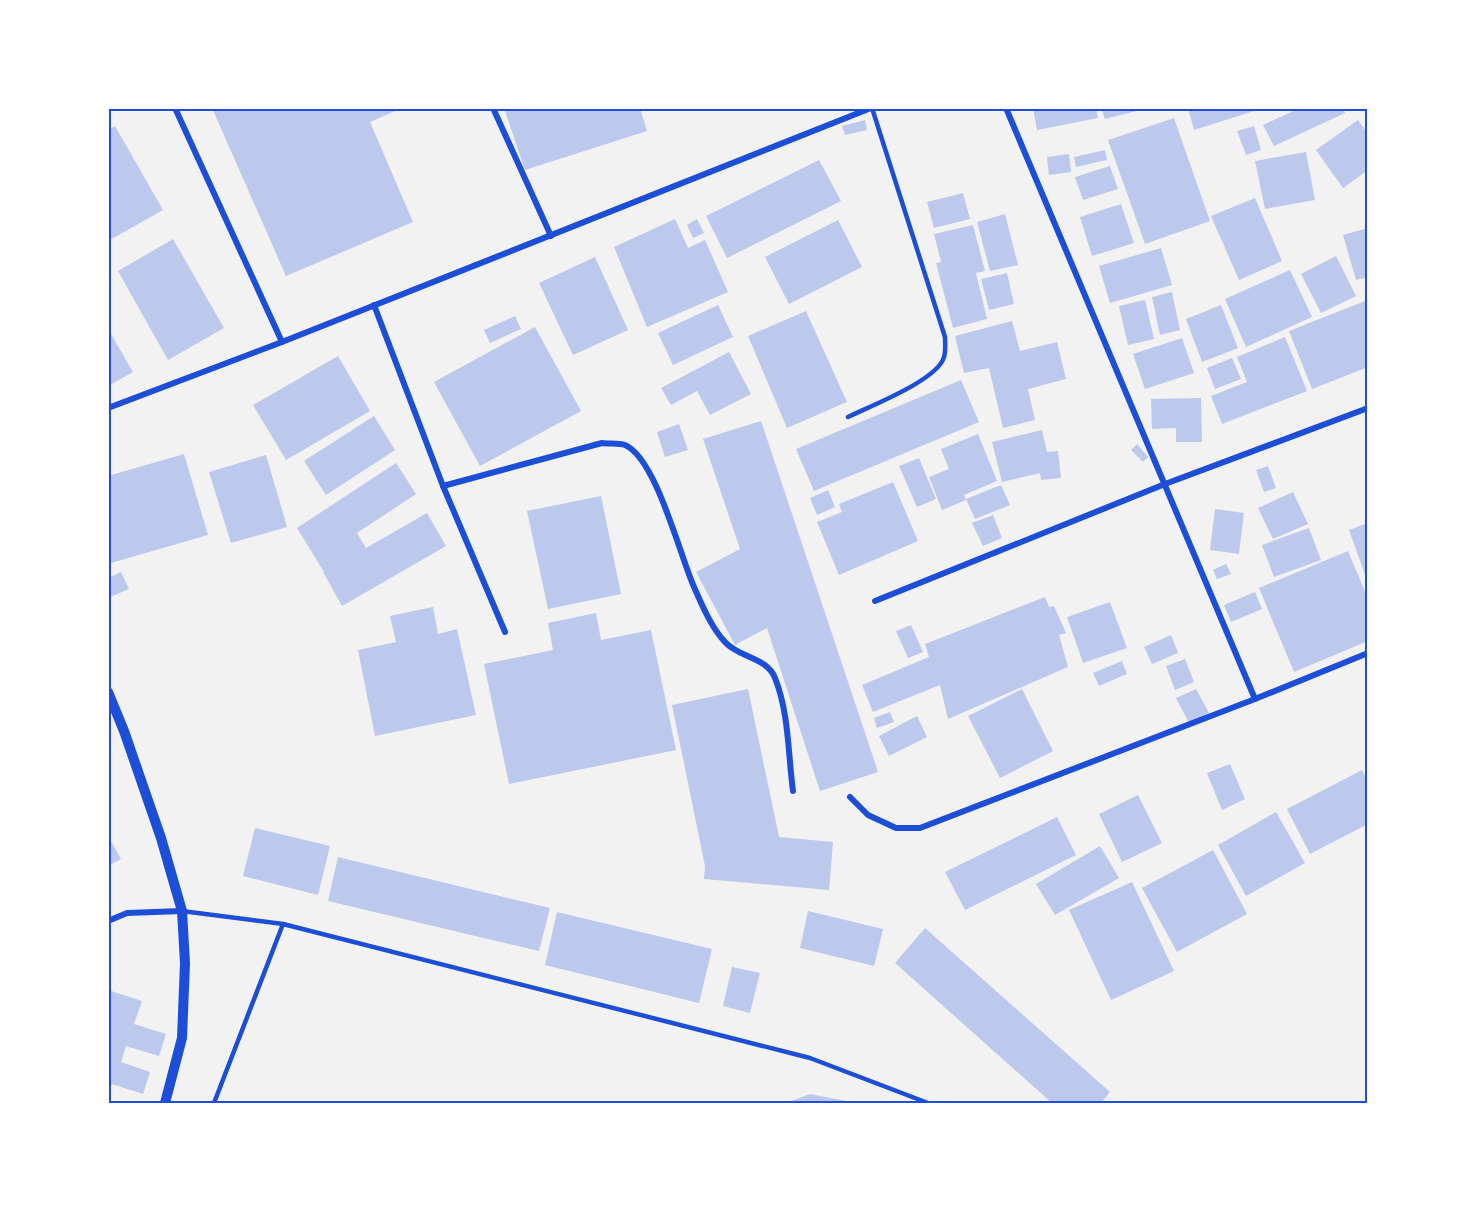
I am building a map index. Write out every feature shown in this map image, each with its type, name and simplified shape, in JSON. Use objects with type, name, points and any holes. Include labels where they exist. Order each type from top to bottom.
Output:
[{"type":"street","points":[[175,108],[282,342]]},
{"type":"street","points":[[493,108],[551,236]]},
{"type":"street","points":[[108,408],[282,342],[872,108]]},
{"type":"street","points":[[1006,108],[1255,699]]},
{"type":"street","points":[[374,305],[443,486],[505,632]]},
{"type":"street","points":[[875,601],[1165,484],[1368,408]]},
{"type":"street","points":[[443,486],[602,443],[625,445],[639,458],[653,478],[693,586],[713,626],[725,643],[739,654],[764,664],[774,676],[783,701],[793,791]]},
{"type":"street","points":[[850,797],[868,815],[896,828],[920,828],[1368,653]]},
{"type":"street","points":[[108,692],[158,827],[182,910],[185,963],[182,1038],[165,1103]]},
{"type":"street","points":[[108,921],[127,913],[182,910]]},
{"type":"lane","points":[[848,417],[904,391],[932,373],[944,358],[945,337],[872,108]]},
{"type":"lane","points":[[182,910],[283,924],[810,1058],[928,1103]]},
{"type":"lane","points":[[214,1103],[283,924]]},
{"type":"building","points":[[212,108],[402,108],[370,122],[413,222],[286,276]]},
{"type":"building","points":[[504,108],[640,108],[647,131],[525,170]]},
{"type":"building","points":[[1033,108],[1096,108],[1098,118],[1037,130]]},
{"type":"building","points":[[1101,108],[1143,108],[1144,109],[1105,119]]},
{"type":"building","points":[[1188,108],[1253,108],[1254,111],[1194,130]]},
{"type":"building","points":[[1300,108],[1343,108],[1345,113],[1274,146],[1263,125]]},
{"type":"building","points":[[1174,118],[1210,221],[1145,244],[1108,140]]},
{"type":"building","points":[[865,120],[867,130],[845,135],[842,126]]},
{"type":"building","points":[[1358,120],[1368,134],[1368,170],[1343,188],[1316,150]]},
{"type":"building","points":[[115,126],[163,210],[108,241],[108,130]]},
{"type":"building","points":[[1254,126],[1261,150],[1246,155],[1237,131]]},
{"type":"building","points":[[1105,150],[1107,160],[1076,167],[1074,157]]},
{"type":"building","points":[[1306,152],[1315,200],[1265,209],[1255,161]]},
{"type":"building","points":[[1069,154],[1071,172],[1049,175],[1047,157]]},
{"type":"building","points":[[819,160],[841,201],[727,258],[706,216]]},
{"type":"building","points":[[1110,166],[1118,189],[1083,200],[1075,177]]},
{"type":"building","points":[[963,193],[970,219],[934,228],[927,202]]},
{"type":"building","points":[[1255,198],[1282,261],[1239,280],[1211,216]]},
{"type":"building","points":[[1121,204],[1134,243],[1092,256],[1080,217]]},
{"type":"building","points":[[1005,214],[1018,265],[990,271],[977,222]]},
{"type":"building","points":[[675,219],[688,248],[705,240],[728,292],[647,327],[614,247]]},
{"type":"building","points":[[697,219],[704,233],[693,238],[687,225]]},
{"type":"building","points":[[838,220],[862,267],[789,304],[765,257]]},
{"type":"building","points":[[973,225],[985,271],[976,273],[987,319],[953,328],[936,263],[941,262],[934,234]]},
{"type":"building","points":[[1368,228],[1368,277],[1356,280],[1343,235]]},
{"type":"building","points":[[173,239],[224,328],[168,360],[118,271]]},
{"type":"building","points":[[1161,248],[1172,285],[1110,303],[1099,266]]},
{"type":"building","points":[[1336,256],[1356,296],[1321,313],[1301,274]]},
{"type":"building","points":[[595,257],[628,330],[573,355],[539,283]]},
{"type":"building","points":[[1290,270],[1312,317],[1246,347],[1225,299]]},
{"type":"building","points":[[1007,273],[1014,304],[989,310],[981,279]]},
{"type":"building","points":[[1172,292],[1180,330],[1160,335],[1152,297]]},
{"type":"building","points":[[1145,300],[1154,339],[1128,345],[1119,306]]},
{"type":"building","points":[[1365,301],[1368,309],[1368,367],[1312,389],[1289,331]]},
{"type":"building","points":[[718,305],[733,337],[673,365],[658,333]]},
{"type":"building","points":[[1221,305],[1238,348],[1202,362],[1186,319]]},
{"type":"building","points":[[806,311],[847,402],[787,428],[748,336]]},
{"type":"building","points":[[515,316],[521,329],[490,343],[484,330]]},
{"type":"building","points":[[1012,321],[1020,351],[1057,342],[1066,379],[1028,389],[1035,420],[1003,428],[989,368],[964,373],[955,336]]},
{"type":"building","points":[[535,327],[581,411],[480,466],[434,382]]},
{"type":"building","points":[[108,329],[133,372],[108,386]]},
{"type":"building","points":[[1285,337],[1307,391],[1222,424],[1211,396],[1247,382],[1237,357]]},
{"type":"building","points":[[1182,338],[1194,373],[1145,389],[1133,354]]},
{"type":"building","points":[[729,352],[751,394],[710,415],[697,391],[671,405],[661,388]]},
{"type":"building","points":[[338,356],[370,411],[286,460],[253,405]]},
{"type":"building","points":[[1232,358],[1241,379],[1215,389],[1207,368]]},
{"type":"building","points":[[961,380],[979,422],[814,491],[796,449]]},
{"type":"building","points":[[1201,398],[1202,442],[1176,442],[1176,428],[1152,429],[1151,399]]},
{"type":"building","points":[[374,416],[395,450],[326,495],[304,461]]},
{"type":"building","points":[[761,421],[878,772],[820,791],[767,628],[735,645],[696,572],[740,549],[703,439]]},
{"type":"building","points":[[679,424],[688,450],[665,457],[657,432]]},
{"type":"building","points":[[1042,430],[1047,452],[1058,451],[1061,478],[1041,480],[1040,473],[1002,482],[992,442]]},
{"type":"building","points":[[978,434],[997,481],[964,495],[966,500],[942,510],[929,477],[949,469],[941,449]]},
{"type":"building","points":[[1137,444],[1148,457],[1143,462],[1131,450]]},
{"type":"building","points":[[184,454],[208,535],[111,563],[108,552],[108,476]]},
{"type":"building","points":[[266,455],[287,527],[231,543],[209,472]]},
{"type":"building","points":[[919,458],[936,499],[917,507],[899,466]]},
{"type":"building","points":[[396,463],[416,494],[357,533],[366,548],[427,513],[446,546],[342,606],[297,528]]},
{"type":"building","points":[[1268,466],[1276,488],[1264,492],[1256,470]]},
{"type":"building","points":[[893,482],[918,541],[839,575],[817,522],[842,512],[839,504]]},
{"type":"building","points":[[1001,485],[1010,505],[975,519],[966,499]]},
{"type":"building","points":[[828,490],[835,507],[817,515],[810,498]]},
{"type":"building","points":[[1293,492],[1308,524],[1273,539],[1258,508]]},
{"type":"building","points":[[601,496],[621,594],[548,609],[527,511]]},
{"type":"building","points":[[1215,509],[1244,513],[1239,554],[1210,550]]},
{"type":"building","points":[[993,515],[1002,538],[983,546],[972,523]]},
{"type":"building","points":[[1368,523],[1368,583],[1349,530]]},
{"type":"building","points":[[1309,528],[1321,560],[1274,577],[1262,545]]},
{"type":"building","points":[[1348,551],[1368,599],[1368,641],[1294,672],[1259,588]]},
{"type":"building","points":[[1226,564],[1231,574],[1217,579],[1213,570]]},
{"type":"building","points":[[121,572],[129,589],[108,598],[108,578]]},
{"type":"building","points":[[1255,592],[1262,609],[1231,622],[1224,605]]},
{"type":"building","points":[[1045,597],[1049,607],[1054,606],[1066,633],[1059,635],[1068,667],[948,719],[940,685],[873,712],[862,685],[929,657],[925,644]]},
{"type":"building","points":[[1110,602],[1127,648],[1083,663],[1067,617]]},
{"type":"building","points":[[433,607],[438,634],[457,629],[476,715],[375,736],[358,650],[396,642],[390,616]]},
{"type":"building","points":[[596,613],[601,640],[651,630],[676,750],[509,784],[484,664],[553,650],[548,623]]},
{"type":"building","points":[[911,625],[923,652],[908,658],[896,631]]},
{"type":"building","points":[[1171,635],[1178,653],[1152,664],[1144,647]]},
{"type":"building","points":[[1185,659],[1194,682],[1175,690],[1166,666]]},
{"type":"building","points":[[1122,661],[1127,674],[1099,686],[1093,673]]},
{"type":"building","points":[[748,689],[779,837],[833,842],[829,890],[704,879],[705,866],[672,705]]},
{"type":"building","points":[[1022,689],[1053,751],[1000,778],[968,716]]},
{"type":"building","points":[[1196,689],[1209,713],[1189,723],[1176,698]]},
{"type":"building","points":[[890,712],[894,722],[877,728],[874,718]]},
{"type":"building","points":[[917,716],[927,737],[889,756],[879,736]]},
{"type":"building","points":[[1230,764],[1245,799],[1222,810],[1207,773]]},
{"type":"building","points":[[1362,770],[1368,782],[1368,824],[1310,854],[1287,809]]},
{"type":"building","points":[[1138,795],[1162,843],[1122,862],[1099,814]]},
{"type":"building","points":[[1276,812],[1305,863],[1246,896],[1218,845]]},
{"type":"building","points":[[1057,817],[1076,855],[965,910],[945,872]]},
{"type":"building","points":[[255,828],[330,846],[318,895],[243,876]]},
{"type":"building","points":[[108,836],[121,859],[108,866]]},
{"type":"building","points":[[1100,846],[1119,878],[1055,915],[1036,884]]},
{"type":"building","points":[[1213,850],[1247,914],[1177,952],[1142,888]]},
{"type":"building","points":[[338,857],[550,908],[539,951],[328,901]]},
{"type":"building","points":[[1132,882],[1174,971],[1111,1000],[1069,910]]},
{"type":"building","points":[[808,911],[883,929],[874,966],[800,948]]},
{"type":"building","points":[[557,912],[712,949],[699,1003],[545,965]]},
{"type":"building","points":[[925,928],[1110,1092],[1101,1103],[1052,1103],[895,963]]},
{"type":"building","points":[[732,967],[760,973],[750,1013],[723,1006]]},
{"type":"building","points":[[108,990],[142,1001],[134,1024],[166,1034],[159,1056],[126,1046],[121,1062],[150,1072],[143,1094],[112,1084],[108,1095]]},
{"type":"building","points":[[810,1094],[851,1102],[851,1103],[786,1103]]}]
